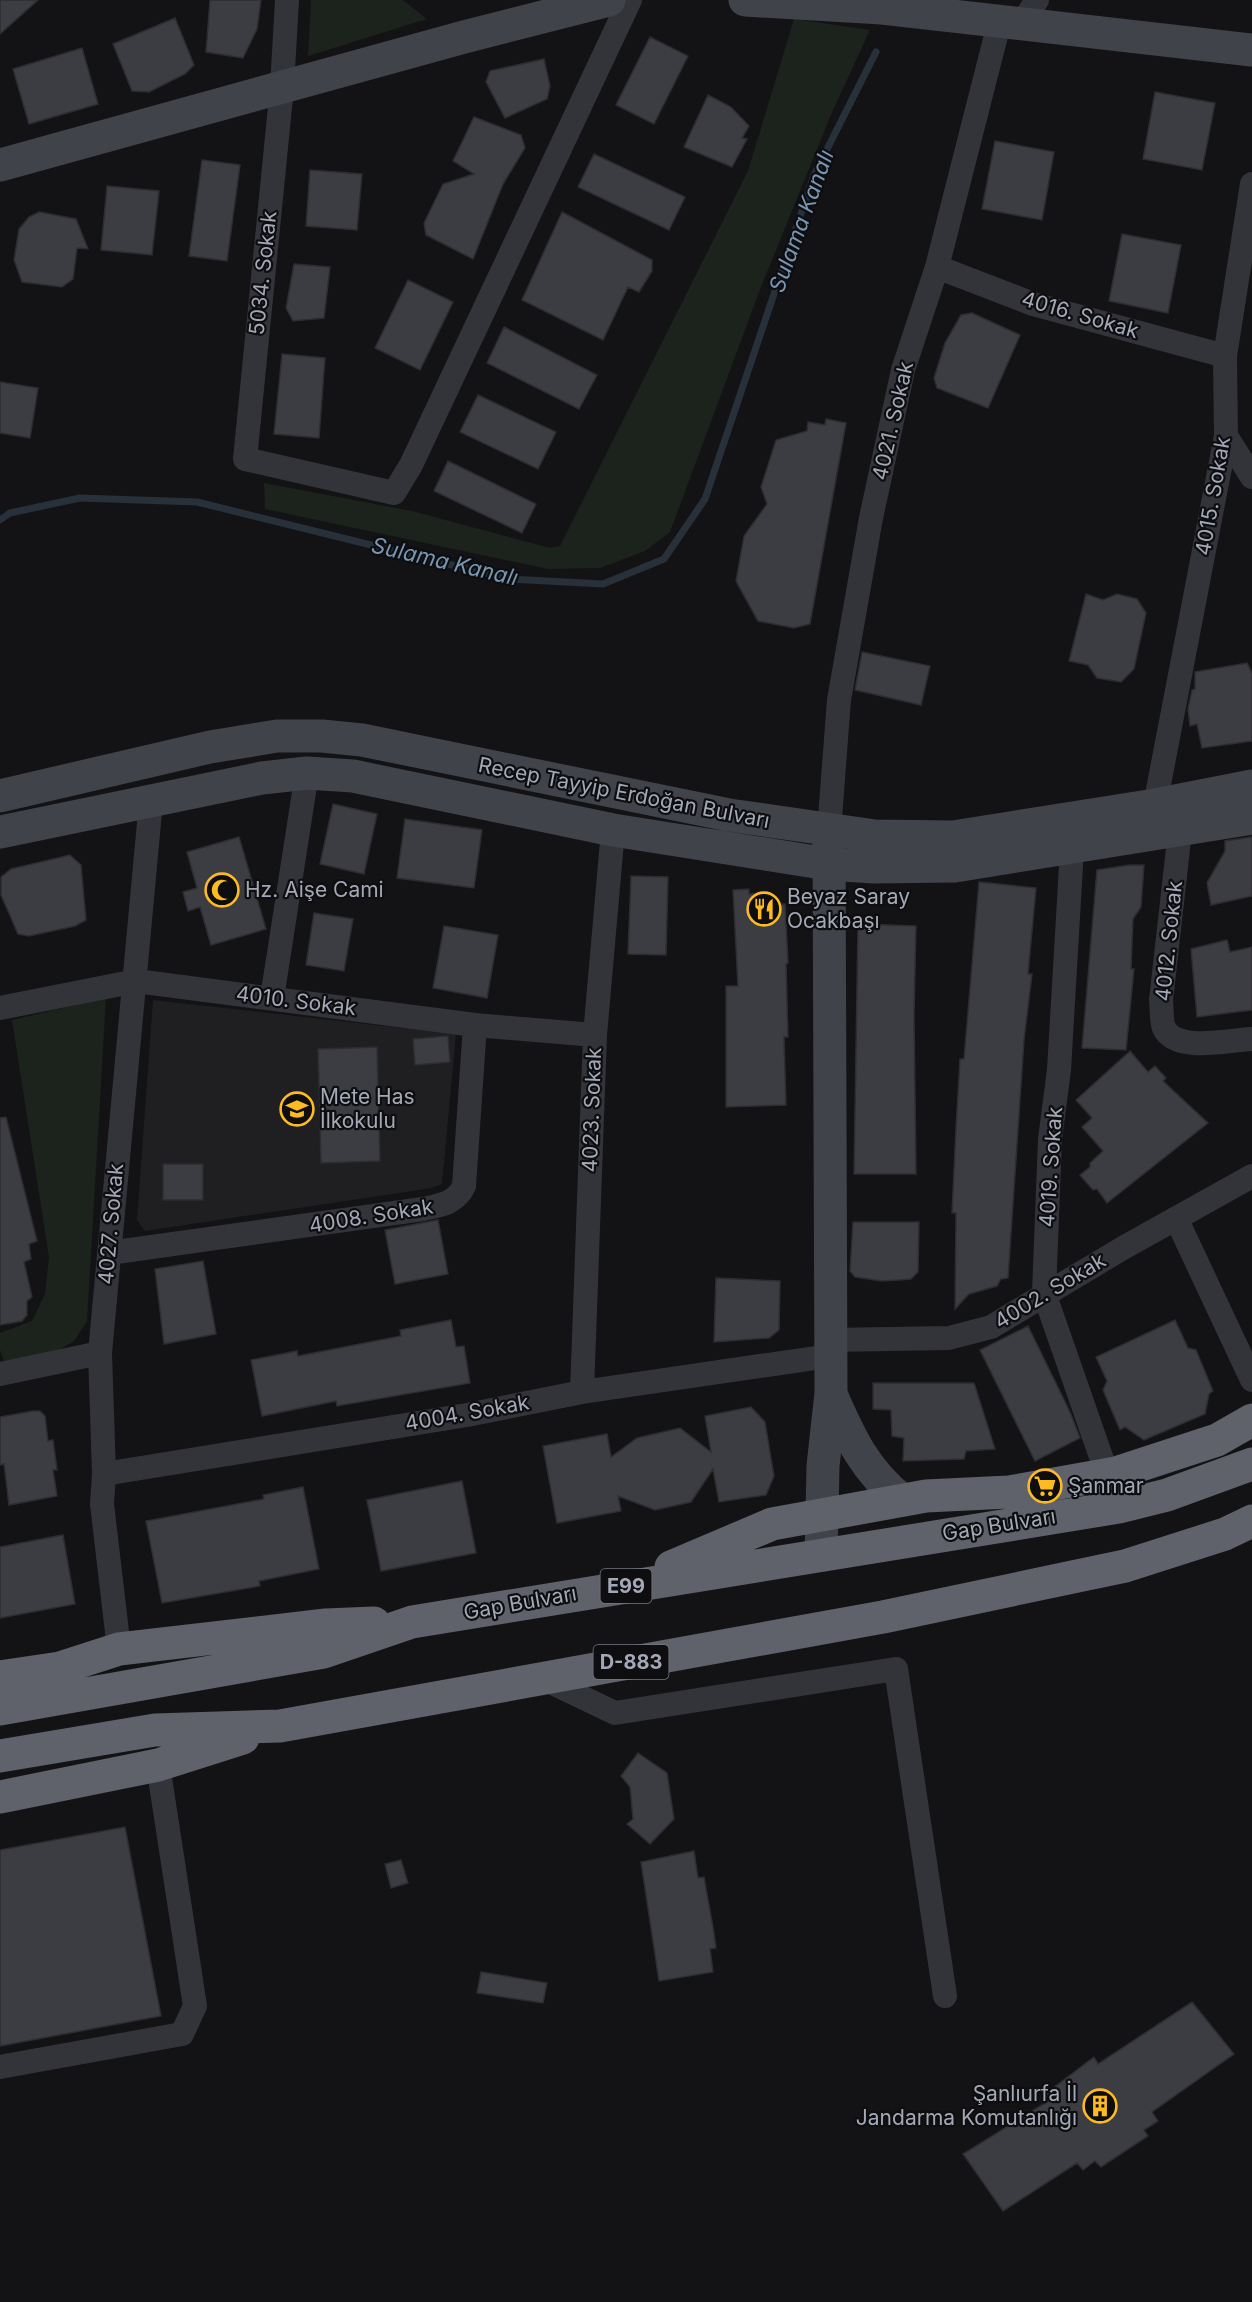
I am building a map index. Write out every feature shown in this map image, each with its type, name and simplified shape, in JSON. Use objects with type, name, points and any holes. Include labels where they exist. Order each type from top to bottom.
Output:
[{"type":"highway","points":[[625,1586],[771,1524],[927,1496],[1009,1492],[1107,1474],[1217,1440],[1252,1420]]},
{"type":"highway","name":"Gap Bulvarı","points":[[0,1709],[324,1652],[412,1622],[910,1539],[1119,1507],[1167,1495],[1252,1464]]},
{"type":"highway","name":"D-883","points":[[0,1756],[155,1730],[280,1726],[883,1617],[1125,1566],[1225,1534],[1252,1521]]},
{"type":"highway","points":[[0,1677],[60,1668],[118,1648],[326,1625],[412,1622]]},
{"type":"highway","points":[[0,1797],[158,1765],[280,1726]]},
{"type":"main road","points":[[2,164],[464,37],[609,0]]},
{"type":"main road","points":[[745,0],[884,4],[1020,14],[1252,50]]},
{"type":"main road","name":"Recep Tayyip Erdoğan Bulvarı","points":[[0,796],[210,747],[276,736],[322,736],[362,741],[729,815],[875,836],[953,837],[1155,805],[1252,786]]},
{"type":"main road","name":"Recep Tayyip Erdoğan Bulvarı","points":[[0,832],[262,777],[308,773],[353,776],[613,830],[828,864],[874,867],[956,866],[1252,818]]},
{"type":"main road","points":[[821,1555],[823,1466],[831,1393],[828,864],[830,831]]},
{"type":"main road","points":[[831,1393],[853,1446],[866,1466],[902,1500]]},
{"type":"main road","points":[[1217,1440],[1252,1435]]},
{"type":"street","name":"5034. Sokak","points":[[287,0],[282,87],[245,459],[394,493],[416,454],[630,0]]},
{"type":"street","name":"4021. Sokak","points":[[830,831],[839,699],[871,518],[903,370],[1020,14]]},
{"type":"street","name":"4015. Sokak","points":[[1155,805],[1226,436],[1225,356],[1252,184]]},
{"type":"street","name":"4016. Sokak","points":[[938,267],[1033,304],[1225,356]]},
{"type":"street","points":[[1226,436],[1252,477]]},
{"type":"street","points":[[272,998],[308,773]]},
{"type":"street","name":"4027. Sokak","points":[[118,1648],[102,1504],[104,1474],[100,1353],[151,801]]},
{"type":"street","name":"4023. Sokak","points":[[582,1392],[595,1035],[613,830]]},
{"type":"street","name":"4012. Sokak","points":[[1180,831],[1161,1000],[1163,1027],[1172,1038],[1184,1043],[1252,1039]]},
{"type":"street","name":"4019. Sokak","points":[[1072,849],[1059,1070],[1050,1138],[1044,1293],[1107,1474]]},
{"type":"street","name":"4010. Sokak","points":[[0,1008],[136,981],[475,1025],[595,1035]]},
{"type":"street","name":"4008. Sokak","points":[[109,1253],[423,1209],[445,1204],[459,1197],[464,1186],[475,1025]]},
{"type":"street","name":"4002. Sokak","points":[[829,1348],[949,1338],[991,1327],[1044,1293],[1252,1176]]},
{"type":"street","points":[[1176,1218],[1252,1380]]},
{"type":"street","name":"4004. Sokak","points":[[104,1474],[467,1414],[829,1348]]},
{"type":"street","points":[[0,1374],[100,1353]]},
{"type":"street","points":[[542,1678],[615,1713],[896,1669],[945,1996]]},
{"type":"street","points":[[0,2067],[182,2034],[195,2006],[158,1765]]},
{"type":"shaded area","points":[[311,0],[403,0],[427,19],[308,56]]},
{"type":"shaded area","points":[[794,19],[870,30],[833,110],[761,287],[670,532],[645,551],[600,568],[548,569],[265,509],[264,483],[412,511],[550,548],[560,546],[748,171]]},
{"type":"shaded area","points":[[106,998],[87,1321],[74,1341],[57,1351],[4,1361],[0,1350],[0,1333],[32,1321],[45,1294],[49,1257],[12,1020]]},
{"type":"shaded area","name":"Mete Has İlkokulu","points":[[153,1000],[456,1034],[442,1184],[432,1188],[145,1231],[137,1220]]},
{"type":"building","points":[[0,0],[38,0],[0,34]]},
{"type":"building","points":[[210,0],[261,0],[257,29],[243,58],[206,52]]},
{"type":"building","points":[[175,18],[194,65],[185,74],[149,92],[132,91],[113,44]]},
{"type":"building","points":[[650,37],[688,56],[654,124],[616,105]]},
{"type":"building","points":[[82,48],[98,104],[29,124],[13,69]]},
{"type":"building","points":[[544,59],[550,86],[547,99],[505,118],[486,82],[490,71]]},
{"type":"building","points":[[1155,92],[1215,103],[1202,170],[1143,159]]},
{"type":"building","points":[[708,95],[731,107],[749,126],[742,138],[747,139],[732,167],[684,147]]},
{"type":"building","points":[[474,117],[521,135],[525,148],[503,184],[473,259],[426,235],[424,223],[443,184],[474,174],[453,161]]},
{"type":"building","points":[[995,141],[1054,152],[1042,220],[982,209]]},
{"type":"building","points":[[594,154],[685,197],[669,230],[578,187]]},
{"type":"building","points":[[202,160],[240,165],[227,261],[189,256]]},
{"type":"building","points":[[310,170],[362,174],[357,230],[306,226]]},
{"type":"building","points":[[107,186],[159,191],[152,255],[101,250]]},
{"type":"building","points":[[39,212],[76,219],[88,249],[77,248],[73,279],[62,287],[22,282],[14,260],[19,229],[29,217]]},
{"type":"building","points":[[562,212],[652,260],[652,271],[639,292],[628,287],[603,340],[522,300]]},
{"type":"building","points":[[1122,234],[1181,245],[1168,313],[1109,301]]},
{"type":"building","points":[[294,264],[330,267],[324,318],[293,321],[286,308]]},
{"type":"building","points":[[408,280],[453,302],[420,370],[375,348]]},
{"type":"building","points":[[972,313],[1020,335],[988,408],[937,388],[934,378],[945,343],[961,315]]},
{"type":"building","points":[[504,327],[597,375],[579,409],[487,363]]},
{"type":"building","points":[[282,354],[325,358],[319,438],[274,434]]},
{"type":"building","points":[[0,382],[38,388],[30,438],[0,433]]},
{"type":"building","points":[[478,395],[556,432],[538,469],[460,432]]},
{"type":"building","points":[[826,419],[846,423],[810,624],[794,628],[758,621],[736,581],[744,536],[767,504],[761,487],[776,440],[807,431],[808,422],[825,425]]},
{"type":"building","points":[[448,461],[536,504],[522,533],[434,491]]},
{"type":"building","points":[[1086,594],[1103,600],[1117,594],[1137,599],[1146,613],[1134,669],[1121,682],[1097,678],[1088,665],[1069,661]]},
{"type":"building","points":[[862,652],[930,666],[921,705],[855,690]]},
{"type":"building","points":[[1247,663],[1252,673],[1252,741],[1202,748],[1197,724],[1190,726],[1188,709],[1192,690],[1195,689],[1195,672]]},
{"type":"building","points":[[333,804],[377,814],[364,874],[320,864]]},
{"type":"building","points":[[405,819],[482,830],[474,888],[397,878]]},
{"type":"building","name":"Hz. Aişe Cami","points":[[239,837],[266,929],[211,945],[200,907],[188,911],[183,892],[197,888],[187,852]]},
{"type":"building","points":[[1252,837],[1252,896],[1211,905],[1207,883],[1225,851],[1225,841]]},
{"type":"building","points":[[70,855],[81,865],[86,920],[75,926],[29,936],[18,934],[1,895],[1,877],[11,869]]},
{"type":"building","points":[[1144,865],[1141,907],[1133,919],[1131,969],[1134,969],[1126,1050],[1082,1048],[1097,870]]},
{"type":"building","points":[[631,876],[668,877],[666,955],[628,954]]},
{"type":"building","points":[[979,882],[1036,888],[1028,974],[1032,974],[1024,1040],[1008,1278],[1001,1279],[997,1286],[969,1294],[955,1309],[956,1213],[952,1213],[956,1128],[960,1059],[964,1059]]},
{"type":"building","points":[[749,889],[749,894],[763,893],[763,905],[785,904],[788,963],[786,964],[788,1037],[784,1037],[786,1105],[726,1107],[726,986],[738,986],[733,890]]},
{"type":"building","points":[[314,913],[353,919],[344,971],[306,965]]},
{"type":"building","points":[[858,924],[916,926],[914,1014],[916,1174],[854,1174]]},
{"type":"building","points":[[444,926],[498,935],[487,998],[433,988]]},
{"type":"building","points":[[1227,940],[1230,952],[1252,947],[1252,1010],[1197,1017],[1191,949]]},
{"type":"building","points":[[448,1036],[450,1062],[415,1065],[413,1039]]},
{"type":"building","points":[[377,1047],[380,1161],[321,1163],[318,1049]]},
{"type":"building","points":[[1130,1051],[1148,1072],[1155,1066],[1166,1078],[1163,1081],[1208,1123],[1107,1203],[1097,1189],[1093,1190],[1080,1175],[1103,1151],[1082,1127],[1092,1118],[1076,1100]]},
{"type":"building","points":[[6,1117],[37,1241],[29,1244],[31,1259],[24,1262],[32,1297],[27,1301],[27,1315],[22,1321],[0,1325],[0,1118]]},
{"type":"building","points":[[163,1164],[203,1164],[203,1200],[163,1200]]},
{"type":"building","points":[[438,1220],[448,1274],[395,1284],[385,1230]]},
{"type":"building","points":[[853,1222],[919,1222],[918,1272],[911,1279],[899,1280],[882,1281],[855,1277],[850,1271]]},
{"type":"building","points":[[203,1261],[216,1334],[164,1344],[155,1269]]},
{"type":"building","points":[[716,1278],[780,1281],[779,1330],[769,1338],[714,1342]]},
{"type":"building","points":[[451,1320],[456,1347],[464,1346],[470,1383],[337,1406],[336,1401],[262,1416],[251,1360],[297,1351],[298,1356],[401,1336],[400,1330]]},
{"type":"building","points":[[1175,1320],[1188,1348],[1196,1350],[1213,1391],[1209,1394],[1205,1414],[1144,1440],[1125,1427],[1120,1430],[1103,1390],[1107,1381],[1096,1357]]},
{"type":"building","points":[[1028,1326],[1070,1412],[1080,1438],[1035,1461],[980,1350]]},
{"type":"building","points":[[873,1383],[974,1383],[995,1449],[966,1451],[964,1459],[903,1461],[904,1438],[892,1436],[891,1410],[873,1409]]},
{"type":"building","points":[[751,1407],[765,1422],[774,1476],[766,1495],[719,1502],[713,1469],[691,1502],[655,1510],[618,1496],[621,1511],[557,1523],[543,1446],[607,1434],[611,1457],[637,1438],[680,1428],[711,1452],[705,1416]]},
{"type":"building","points":[[40,1411],[45,1416],[48,1441],[53,1440],[57,1470],[53,1470],[57,1496],[9,1505],[4,1464],[0,1465],[0,1417]]},
{"type":"building","points":[[462,1481],[476,1553],[381,1571],[367,1500]]},
{"type":"building","points":[[303,1487],[319,1569],[259,1581],[260,1586],[162,1603],[146,1521],[264,1499],[263,1495]]},
{"type":"building","points":[[63,1535],[75,1604],[0,1618],[0,1547]]},
{"type":"building","points":[[638,1753],[667,1773],[674,1819],[650,1844],[627,1824],[633,1819],[630,1787],[621,1776]]},
{"type":"building","points":[[125,1827],[161,2016],[0,2046],[0,1850]]},
{"type":"building","points":[[694,1851],[698,1878],[704,1877],[713,1927],[716,1948],[710,1949],[713,1972],[659,1981],[641,1862]]},
{"type":"building","points":[[401,1860],[408,1883],[391,1888],[385,1864]]},
{"type":"building","points":[[481,1972],[547,1983],[543,2003],[477,1993]]},
{"type":"building","name":"Şanlıurfa İl Jandarma Komutanlığı","points":[[1192,2002],[1234,2054],[1152,2112],[1158,2121],[1144,2130],[1148,2136],[1101,2167],[1095,2161],[1083,2170],[1077,2163],[1003,2211],[963,2154],[1050,2100],[1045,2094],[1094,2057],[1098,2064]]},
{"type":"waterway","name":"Sulama Kanalı","points":[[0,520],[10,513],[80,498],[197,502],[509,579],[603,584],[664,559],[705,499],[814,175],[876,52]]},
{"type":"place","name":"Hz. Aişe Cami","points":[[222,890]]},
{"type":"place","name":"Beyaz Saray Ocakbaşı","points":[[764,909]]},
{"type":"place","name":"Mete Has İlkokulu","points":[[297,1109]]},
{"type":"place","name":"Şanmar","points":[[1045,1486]]},
{"type":"place","name":"Şanlıurfa İl Jandarma Komutanlığı","points":[[1100,2106]]}]
